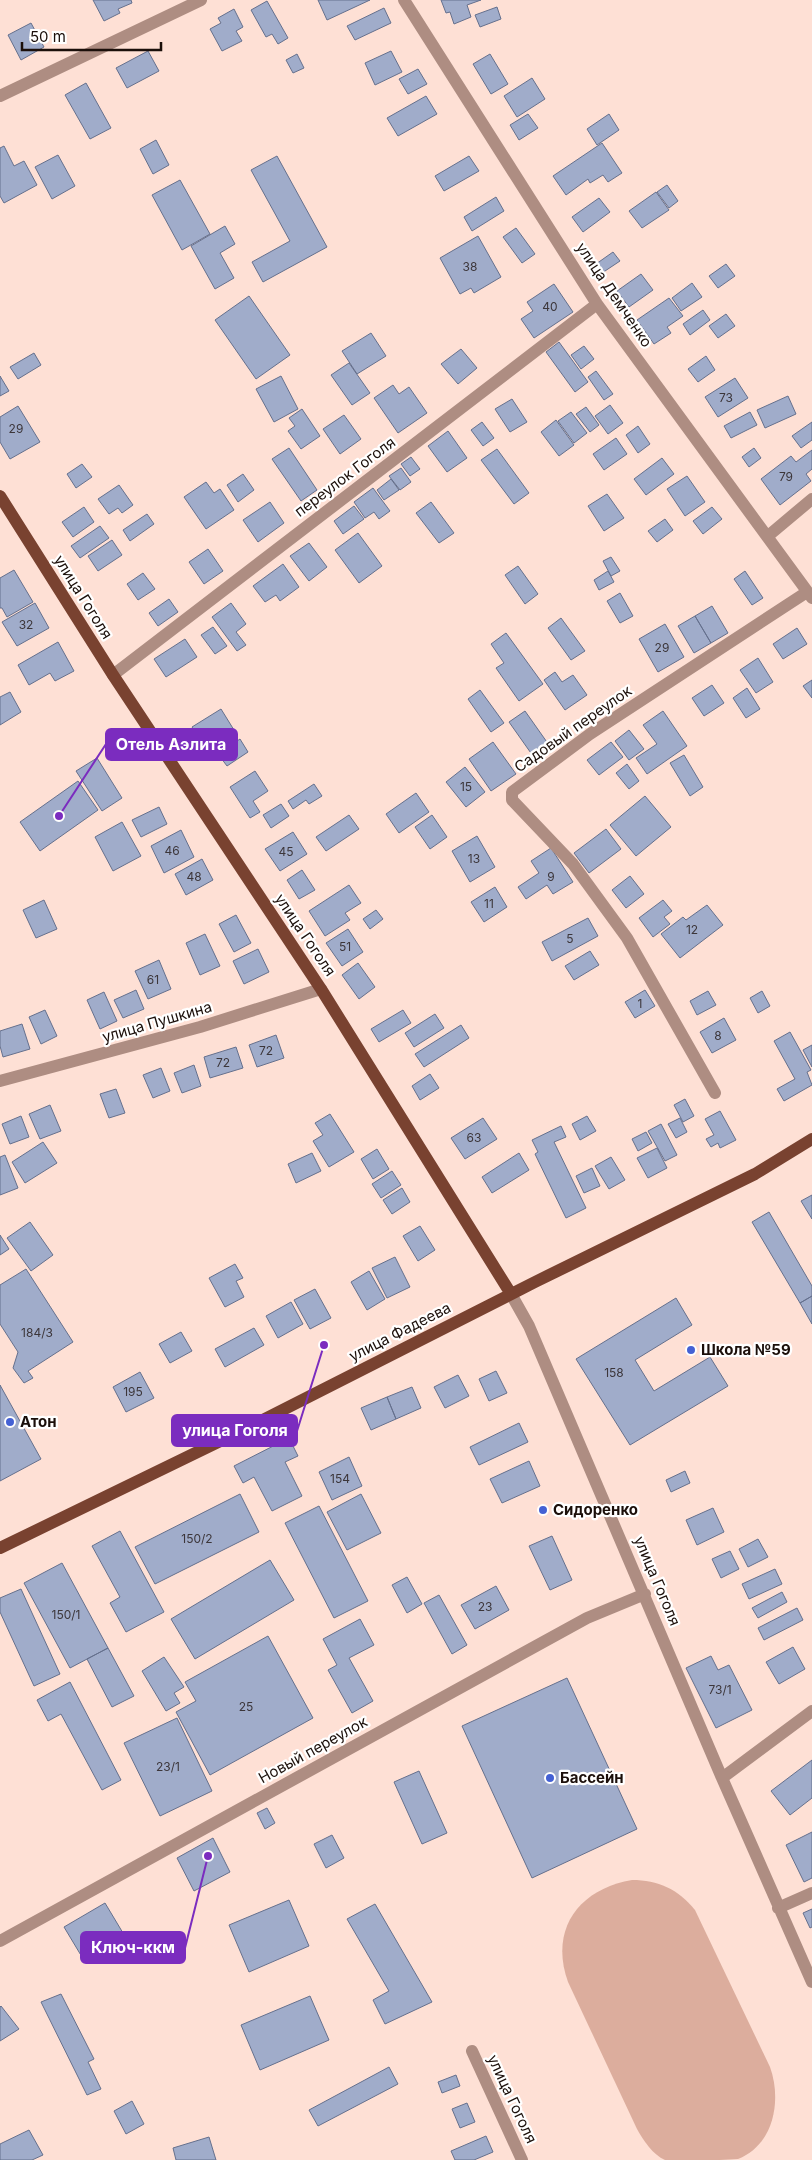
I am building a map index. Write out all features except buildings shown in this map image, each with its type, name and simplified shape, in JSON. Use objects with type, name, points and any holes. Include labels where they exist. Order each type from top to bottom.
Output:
[{"type":"main road","name":"улица Гоголя","points":[[0,496],[113,675],[321,989],[511,1294]]},
{"type":"main road","name":"улица Фадеева","points":[[0,1548],[269,1417],[511,1294],[755,1174],[812,1139]]},
{"type":"street","points":[[0,96],[201,0]]},
{"type":"street","name":"улица Демченко","points":[[404,0],[597,304],[810,595]]},
{"type":"street","name":"переулок Гоголя","points":[[113,675],[597,304]]},
{"type":"street","points":[[768,536],[812,499]]},
{"type":"street","name":"Садовый переулок","points":[[715,1093],[627,938],[573,864],[512,800],[512,792],[590,734],[810,595]]},
{"type":"street","name":"улица Пушкина","points":[[0,1081],[200,1027],[321,989]]},
{"type":"street","name":"улица Гоголя","points":[[511,1294],[529,1326],[778,1908],[812,1982]]},
{"type":"street","name":"Новый переулок","points":[[0,1941],[586,1618],[645,1594]]},
{"type":"street","points":[[722,1778],[812,1711]]},
{"type":"street","points":[[778,1908],[812,1893]]},
{"type":"street","name":"улица Гоголя","points":[[472,2051],[522,2160]]},
{"type":"shaded area","points":[[632,1880],[641,1880],[667,1887],[682,1896],[695,1910],[770,2067],[775,2093],[775,2107],[772,2120],[760,2143],[738,2159],[665,2160],[652,2151],[637,2129],[568,1982],[563,1963],[563,1945],[566,1929],[573,1915],[583,1902],[597,1892]]},
{"type":"place","name":"Отель Аэлита","points":[[59,816]]},
{"type":"place","name":"улица Гоголя","points":[[324,1345]]},
{"type":"place","name":"Школа №59","points":[[691,1350]]},
{"type":"place","name":"Атон","points":[[10,1422]]},
{"type":"place","name":"Сидоренко","points":[[543,1510]]},
{"type":"place","name":"Бассейн","points":[[550,1778]]},
{"type":"place","name":"Ключ-ккм","points":[[208,1856]]}]
